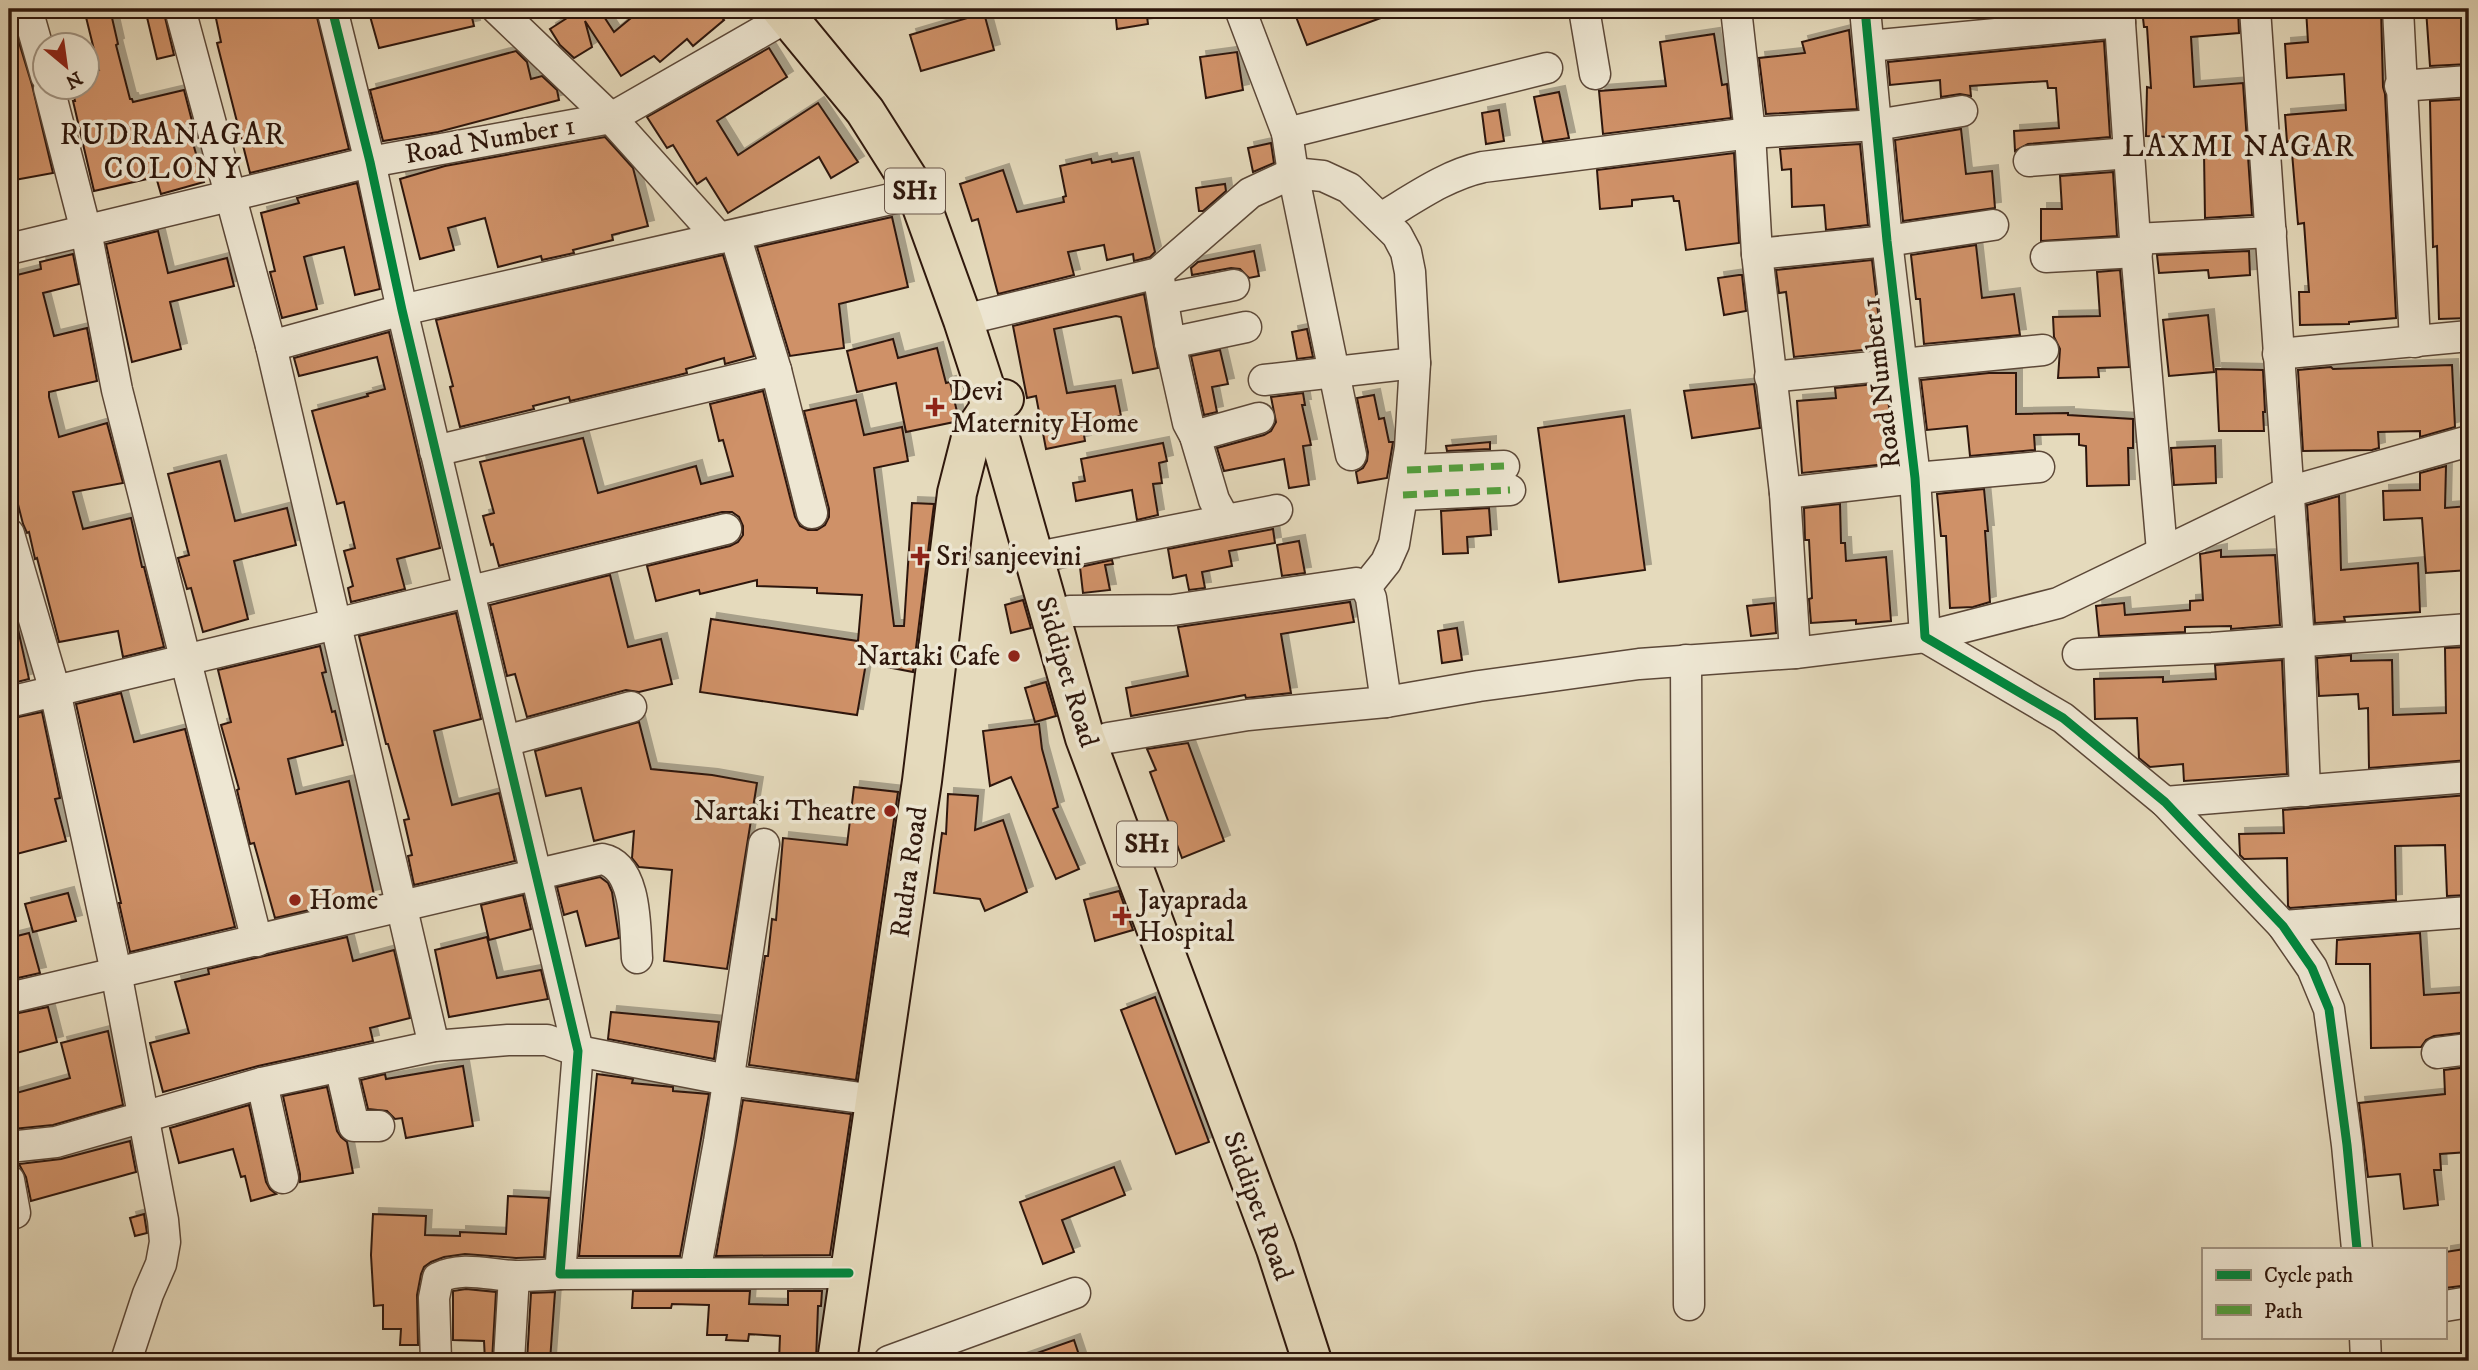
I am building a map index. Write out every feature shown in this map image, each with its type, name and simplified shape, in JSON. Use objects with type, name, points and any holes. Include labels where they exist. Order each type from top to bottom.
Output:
[{"type":"main road","name":"Siddipet Road","points":[[793,11],[865,111],[917,193],[972,318]]},
{"type":"main road","name":"Siddipet Road","points":[[793,11],[880,91],[926,171],[957,242],[972,318],[998,402],[1053,554],[1108,738],[1341,1361]]},
{"type":"main road","name":"Siddipet Road","points":[[998,402],[1014,487],[1085,738],[1276,1249],[1312,1361]]},
{"type":"main road","name":"Rudra Road","points":[[837,1361],[922,781],[957,493],[972,434],[998,402]]},
{"type":"main road","points":[[957,493],[1014,487]]},
{"type":"street","points":[[27,9],[34,32]]},
{"type":"street","points":[[180,9],[271,346],[434,1046]]},
{"type":"street","points":[[332,9],[578,1051],[560,1274]]},
{"type":"street","points":[[497,9],[611,118],[727,237],[776,370],[812,513]]},
{"type":"street","points":[[1240,9],[1287,133],[1351,455]]},
{"type":"street","points":[[1584,9],[1595,74]]},
{"type":"street","points":[[1736,9],[1750,134],[1770,377],[1784,493],[1795,653]]},
{"type":"street","name":"Road Number 1","points":[[1865,9],[1887,241],[1915,478],[1924,637]]},
{"type":"street","points":[[2255,9],[2299,642],[2305,791]]},
{"type":"street","points":[[2398,9],[2415,342]]},
{"type":"street","name":"Road Number 1","points":[[9,249],[370,162],[611,118],[793,11]]},
{"type":"street","points":[[1868,46],[2120,15],[2162,551]]},
{"type":"street","points":[[1287,133],[1547,68]]},
{"type":"street","points":[[2400,86],[2469,81]]},
{"type":"street","points":[[53,102],[86,231],[117,390],[257,941]]},
{"type":"street","points":[[1381,218],[1465,171],[1750,134],[1876,125],[1962,111]]},
{"type":"street","points":[[2029,161],[2129,153]]},
{"type":"street","points":[[1160,286],[1250,193],[1293,173],[1323,176],[1349,188],[1397,235],[1406,252],[1410,272],[1415,363],[1410,448],[1394,544],[1387,562],[1366,587]]},
{"type":"street","points":[[271,346],[402,310],[917,193]]},
{"type":"street","points":[[1758,254],[1887,241],[1993,225]]},
{"type":"street","points":[[2046,257],[2271,232]]},
{"type":"street","points":[[972,318],[1160,286],[1234,285]]},
{"type":"street","points":[[1160,286],[1188,423],[1195,436],[1214,500],[1225,520]]},
{"type":"street","points":[[1170,343],[1246,327]]},
{"type":"street","points":[[2278,354],[2469,336]]},
{"type":"street","points":[[1770,377],[2043,350]]},
{"type":"street","points":[[1264,380],[1415,363]]},
{"type":"street","points":[[435,451],[776,370]]},
{"type":"street","points":[[1195,436],[1259,418]]},
{"type":"street","points":[[1108,738],[1248,715],[1386,702],[1639,664],[1795,653],[1924,637],[2058,603],[2288,492],[2469,441]]},
{"type":"street","points":[[1784,493],[2039,467]]},
{"type":"street","points":[[1405,483],[1507,478]]},
{"type":"street","points":[[1053,554],[1277,510]]},
{"type":"street","points":[[9,702],[470,593],[726,529]]},
{"type":"street","points":[[9,534],[55,691],[116,972],[163,1220],[165,1242],[161,1264],[127,1361]]},
{"type":"street","points":[[1070,611],[1173,610],[1356,583],[1366,587],[1371,598],[1386,702]]},
{"type":"street","points":[[2078,654],[2299,642],[2469,629]]},
{"type":"street","points":[[1924,637],[2063,718],[2165,802],[2283,926],[2312,968],[2329,1009],[2347,1145],[2357,1248]]},
{"type":"street","points":[[1686,660],[1689,1305]]},
{"type":"street","points":[[505,741],[631,707]]},
{"type":"street","points":[[2165,802],[2469,777]]},
{"type":"street","points":[[695,1273],[764,844]]},
{"type":"street","points":[[9,998],[602,859],[608,860],[617,868],[631,890],[637,958]]},
{"type":"street","points":[[2283,926],[2469,912]]},
{"type":"street","points":[[9,1147],[56,1142],[261,1083],[340,1066],[434,1046],[508,1040],[547,1040],[578,1051],[728,1080],[876,1100]]},
{"type":"street","points":[[2437,1053],[2469,1049]]},
{"type":"street","points":[[340,1066],[354,1126],[379,1126]]},
{"type":"street","points":[[261,1083],[283,1178]]},
{"type":"street","points":[[9,1180],[15,1213]]},
{"type":"street","points":[[436,1361],[434,1298],[438,1278],[447,1274],[470,1272],[514,1276],[849,1273]]},
{"type":"street","points":[[509,1361],[514,1276]]},
{"type":"street","points":[[889,1361],[1075,1293]]},
{"type":"street","points":[[2446,1306],[2469,1302]]},
{"type":"street","points":[[2365,1338],[2366,1361]]},
{"type":"building","points":[[84,9],[110,9],[118,44],[116,45],[133,102],[184,90],[192,121],[187,122],[204,182],[161,194],[156,177],[94,191],[73,102],[102,102],[102,32],[90,32]]},
{"type":"building","points":[[145,9],[163,9],[174,55],[157,59]]},
{"type":"building","points":[[214,9],[315,9],[349,149],[250,173],[217,43],[221,42]]},
{"type":"building","points":[[368,9],[470,9],[474,26],[379,48]]},
{"type":"building","points":[[577,9],[599,9],[614,32],[642,9],[715,9],[724,20],[693,46],[687,39],[660,62],[654,56],[621,76],[585,21],[592,47],[574,58],[560,45],[550,29],[578,11]]},
{"type":"building","points":[[1115,9],[1146,9],[1148,24],[1117,29]]},
{"type":"building","points":[[1293,9],[1400,9],[1400,11],[1307,45]]},
{"type":"building","points":[[2142,9],[2238,9],[2239,33],[2191,37],[2194,87],[2243,83],[2252,215],[2205,218],[2204,153],[2200,154],[2199,138],[2146,136],[2147,87],[2151,88],[2147,27],[2144,27]]},
{"type":"building","points":[[2306,9],[2381,9],[2396,318],[2349,324],[2300,325],[2299,292],[2309,292],[2304,223],[2298,224],[2291,141],[2287,142],[2285,115],[2346,110],[2344,74],[2287,78],[2285,44],[2308,42]]},
{"type":"building","points":[[2426,9],[2466,9],[2469,64],[2430,66]]},
{"type":"building","points":[[984,13],[994,50],[921,71],[910,35]]},
{"type":"building","points":[[9,23],[13,23],[32,85],[32,102],[36,102],[53,173],[9,181]]},
{"type":"building","points":[[1849,30],[1857,109],[1766,114],[1759,58],[1805,53],[1802,42]]},
{"type":"building","points":[[1714,34],[1722,85],[1727,84],[1731,118],[1603,134],[1599,91],[1666,86],[1660,42]]},
{"type":"building","points":[[2104,41],[2110,137],[2028,144],[2015,151],[2014,131],[2059,128],[2056,88],[2048,88],[2047,81],[1970,86],[1971,96],[1960,94],[1941,97],[1940,80],[1890,85],[1888,62]]},
{"type":"building","points":[[769,48],[787,77],[717,121],[738,155],[818,103],[858,162],[831,178],[819,157],[728,213],[706,178],[697,184],[673,145],[667,148],[647,117]]},
{"type":"building","points":[[516,51],[527,62],[531,79],[542,76],[557,90],[559,100],[438,132],[383,141],[370,90]]},
{"type":"building","points":[[1237,52],[1243,90],[1206,98],[1200,57]]},
{"type":"building","points":[[1559,92],[1569,138],[1543,142],[1534,97]]},
{"type":"building","points":[[2468,99],[2469,318],[2439,319],[2437,246],[2433,247],[2430,101]]},
{"type":"building","points":[[1499,110],[1504,141],[1486,144],[1482,113]]},
{"type":"building","points":[[1961,129],[1966,174],[1992,171],[1995,208],[1903,221],[1895,140]]},
{"type":"building","points":[[605,137],[633,168],[648,226],[612,235],[613,240],[573,250],[574,253],[542,260],[541,256],[498,267],[485,218],[448,228],[454,250],[420,259],[400,179],[445,166]]},
{"type":"building","points":[[1271,143],[1274,163],[1253,172],[1248,148]]},
{"type":"building","points":[[1860,144],[1868,225],[1826,230],[1824,205],[1792,207],[1791,169],[1782,170],[1780,149]]},
{"type":"building","points":[[1734,153],[1739,243],[1686,250],[1679,201],[1674,201],[1673,196],[1632,200],[1632,206],[1600,209],[1597,170]]},
{"type":"building","points":[[1133,158],[1155,252],[1150,257],[1134,261],[1133,254],[1107,260],[1104,245],[1068,252],[1074,275],[998,294],[978,219],[972,221],[960,184],[1003,170],[1017,212],[1064,202],[1063,197],[1066,196],[1060,166],[1091,159],[1092,163]]},
{"type":"building","points":[[2113,172],[2117,236],[2041,241],[2041,209],[2062,209],[2060,176]]},
{"type":"building","points":[[357,183],[380,289],[355,295],[344,247],[307,256],[304,257],[317,309],[282,318],[270,272],[275,271],[261,213],[299,203],[297,198]]},
{"type":"building","points":[[1225,184],[1226,191],[1203,211],[1199,211],[1196,188]]},
{"type":"building","points":[[892,217],[908,287],[839,304],[844,348],[790,356],[757,247]]},
{"type":"building","points":[[158,231],[168,273],[227,258],[234,286],[170,302],[181,349],[132,362],[106,244]]},
{"type":"building","points":[[1976,245],[1982,298],[2014,294],[2020,335],[1924,344],[1920,299],[1916,299],[1911,255]]},
{"type":"building","points":[[1254,251],[1259,276],[1249,278],[1240,269],[1231,268],[1192,275],[1191,268],[1198,262]]},
{"type":"building","points":[[2249,251],[2250,275],[2209,278],[2208,270],[2159,273],[2157,255]]},
{"type":"building","points":[[73,254],[79,284],[43,293],[54,336],[87,328],[97,381],[49,392],[49,397],[59,437],[107,423],[123,483],[73,492],[83,529],[131,518],[164,647],[123,657],[118,631],[59,642],[37,558],[35,559],[29,532],[27,533],[23,524],[9,469],[9,277],[41,269],[40,262]]},
{"type":"building","points":[[723,255],[754,356],[725,364],[724,358],[686,369],[687,373],[570,401],[569,397],[533,406],[534,409],[460,427],[450,387],[453,386],[436,320]]},
{"type":"building","points":[[1872,260],[1882,348],[1794,357],[1786,292],[1779,293],[1776,270]]},
{"type":"building","points":[[2120,270],[2129,367],[2098,368],[2099,377],[2058,378],[2060,349],[2054,337],[2053,317],[2100,316],[2097,272]]},
{"type":"building","points":[[1742,275],[1746,311],[1724,315],[1718,278]]},
{"type":"building","points":[[1144,294],[1158,368],[1133,373],[1121,317],[1054,329],[1067,393],[1115,386],[1121,416],[1082,423],[1085,441],[1046,449],[1036,396],[1027,398],[1013,326]]},
{"type":"building","points":[[2208,315],[2214,372],[2169,376],[2163,320]]},
{"type":"building","points":[[1307,329],[1313,357],[1297,359],[1292,332]]},
{"type":"building","points":[[389,332],[440,548],[397,559],[405,589],[351,602],[348,588],[353,586],[344,551],[355,548],[344,502],[337,504],[312,411],[385,389],[377,357],[299,376],[294,358]]},
{"type":"building","points":[[893,339],[898,358],[937,348],[946,383],[950,382],[958,416],[954,422],[906,432],[896,383],[857,392],[847,351]]},
{"type":"building","points":[[1220,350],[1228,384],[1212,387],[1217,412],[1204,415],[1191,356]]},
{"type":"building","points":[[2452,365],[2455,427],[2420,437],[2420,431],[2378,432],[2379,448],[2372,450],[2303,451],[2298,370]]},
{"type":"building","points":[[2216,369],[2263,370],[2264,431],[2219,431]]},
{"type":"building","points":[[2016,373],[2016,414],[2068,413],[2133,419],[2133,448],[2128,448],[2129,485],[2087,486],[2086,446],[2079,445],[2079,434],[2034,435],[2035,450],[1970,456],[1967,426],[1927,430],[1921,380]]},
{"type":"building","points":[[1886,383],[1896,463],[1802,473],[1797,401],[1836,398],[1835,388]]},
{"type":"building","points":[[1754,384],[1760,428],[1692,438],[1684,391]]},
{"type":"building","points":[[763,391],[795,517],[800,526],[808,530],[817,530],[825,525],[829,509],[804,411],[856,400],[864,435],[902,427],[908,461],[874,468],[894,626],[904,626],[912,503],[934,504],[913,672],[866,663],[857,715],[700,692],[711,619],[858,641],[862,595],[817,593],[817,588],[757,586],[757,580],[700,594],[699,590],[656,601],[647,566],[738,542],[743,535],[743,526],[739,517],[732,512],[722,512],[499,566],[493,544],[491,545],[483,516],[494,513],[480,462],[583,438],[598,493],[696,466],[701,484],[733,476],[723,440],[719,441],[710,404]]},
{"type":"building","points":[[1303,393],[1305,405],[1302,405],[1311,445],[1303,446],[1309,485],[1289,488],[1284,459],[1224,471],[1217,448],[1271,431],[1276,422],[1271,397]]},
{"type":"building","points":[[1374,395],[1379,419],[1384,418],[1389,442],[1393,442],[1387,478],[1358,483],[1356,472],[1363,468],[1368,452],[1357,398]]},
{"type":"building","points":[[1624,416],[1645,570],[1559,582],[1538,428]]},
{"type":"building","points":[[1490,442],[1490,449],[1447,451],[1446,446]]},
{"type":"building","points":[[1163,443],[1167,461],[1159,463],[1162,483],[1153,484],[1158,515],[1137,520],[1132,490],[1076,501],[1073,483],[1085,481],[1081,459]]},
{"type":"building","points":[[2215,446],[2216,483],[2174,485],[2171,448]]},
{"type":"building","points":[[220,461],[235,521],[287,508],[296,545],[234,561],[248,619],[203,632],[191,588],[187,589],[178,558],[189,555],[168,474]]},
{"type":"building","points":[[2446,466],[2445,508],[2469,506],[2469,570],[2426,573],[2422,518],[2384,520],[2383,491],[2420,490],[2420,473]]},
{"type":"building","points":[[1984,489],[1990,602],[1973,607],[1950,608],[1946,536],[1941,536],[1937,494]]},
{"type":"building","points":[[2339,496],[2341,570],[2418,563],[2420,612],[2344,617],[2345,621],[2315,623],[2307,505]]},
{"type":"building","points":[[1840,504],[1841,543],[1845,543],[1846,561],[1886,557],[1891,621],[1856,624],[1856,620],[1811,623],[1809,540],[1805,540],[1804,508]]},
{"type":"building","points":[[1489,508],[1491,535],[1467,537],[1468,553],[1443,554],[1441,511]]},
{"type":"building","points":[[1273,529],[1275,543],[1229,551],[1232,566],[1202,572],[1205,588],[1189,590],[1186,575],[1173,578],[1168,549]]},
{"type":"building","points":[[1299,541],[1305,573],[1282,576],[1277,545]]},
{"type":"building","points":[[2221,550],[2221,557],[2275,555],[2280,625],[2231,629],[2231,626],[2185,627],[2185,632],[2099,636],[2096,606],[2124,603],[2125,615],[2190,610],[2190,601],[2203,600],[2200,554]]},
{"type":"building","points":[[1112,560],[1113,564],[1105,565],[1110,590],[1083,593],[1080,567]]},
{"type":"building","points":[[610,575],[628,647],[661,639],[672,684],[639,692],[626,690],[527,717],[515,674],[507,676],[490,605]]},
{"type":"building","points":[[1023,600],[1031,628],[1011,633],[1005,605]]},
{"type":"building","points":[[1350,602],[1354,622],[1281,634],[1291,693],[1246,698],[1245,695],[1131,716],[1126,688],[1188,676],[1178,627]]},
{"type":"building","points":[[1774,603],[1776,633],[1751,636],[1747,606]]},
{"type":"building","points":[[456,613],[481,719],[434,731],[442,765],[452,805],[499,793],[515,861],[414,885],[408,856],[412,855],[404,820],[409,819],[386,744],[359,636]]},
{"type":"building","points":[[16,620],[29,679],[9,684],[9,621]]},
{"type":"building","points":[[1457,628],[1462,660],[1442,663],[1438,631]]},
{"type":"building","points":[[320,646],[326,672],[322,673],[343,745],[288,759],[296,794],[349,781],[374,895],[275,918],[254,843],[250,844],[237,790],[239,789],[221,725],[231,722],[218,670]]},
{"type":"building","points":[[2469,647],[2469,760],[2369,768],[2368,708],[2359,709],[2358,694],[2319,696],[2317,658],[2351,655],[2351,661],[2392,660],[2393,715],[2446,713],[2445,648]]},
{"type":"building","points":[[2282,660],[2287,774],[2184,781],[2183,764],[2150,767],[2139,758],[2137,718],[2095,719],[2094,679],[2163,677],[2163,682],[2216,679],[2215,665]]},
{"type":"building","points":[[1046,682],[1056,716],[1035,722],[1025,688]]},
{"type":"building","points":[[121,693],[134,742],[185,729],[235,927],[130,952],[76,704]]},
{"type":"building","points":[[42,712],[60,798],[55,799],[66,841],[9,856],[9,719]]},
{"type":"building","points":[[639,722],[651,769],[757,783],[727,969],[664,961],[672,870],[639,867],[632,858],[634,831],[594,841],[581,788],[546,796],[535,751]]},
{"type":"building","points":[[1039,724],[1042,749],[1058,807],[1053,809],[1079,869],[1056,879],[1011,777],[990,786],[983,731]]},
{"type":"building","points":[[1188,743],[1224,841],[1182,858],[1150,772],[1156,770],[1147,749]]},
{"type":"building","points":[[854,787],[898,792],[856,1080],[749,1065],[765,956],[768,956],[772,919],[776,920],[783,838],[847,845]]},
{"type":"building","points":[[948,794],[978,796],[975,830],[1003,820],[1027,892],[985,911],[980,899],[934,893],[942,833],[946,834]]},
{"type":"building","points":[[2468,795],[2469,895],[2447,896],[2445,845],[2395,846],[2396,900],[2290,908],[2287,858],[2244,859],[2240,855],[2239,834],[2284,833],[2283,810]]},
{"type":"building","points":[[600,877],[608,883],[612,892],[619,938],[586,946],[577,911],[564,915],[557,887]]},
{"type":"building","points":[[1119,891],[1133,930],[1095,941],[1084,900]]},
{"type":"building","points":[[68,893],[76,921],[33,932],[25,904]]},
{"type":"building","points":[[523,895],[531,929],[489,940],[481,905]]},
{"type":"building","points":[[29,933],[40,973],[9,980],[9,938]]},
{"type":"building","points":[[2420,933],[2424,995],[2469,992],[2469,1032],[2434,1036],[2426,1040],[2421,1047],[2371,1048],[2370,964],[2336,964],[2337,940]]},
{"type":"building","points":[[347,937],[353,961],[394,950],[410,1018],[370,1028],[373,1041],[258,1066],[163,1092],[150,1043],[189,1033],[175,982],[209,974],[208,969]]},
{"type":"building","points":[[487,937],[497,978],[541,970],[548,999],[449,1017],[435,950]]},
{"type":"building","points":[[1155,997],[1209,1142],[1176,1154],[1121,1010]]},
{"type":"building","points":[[48,1007],[57,1042],[9,1055],[9,1015]]},
{"type":"building","points":[[611,1012],[719,1022],[714,1059],[608,1039]]},
{"type":"building","points":[[108,1031],[123,1105],[53,1125],[13,1129],[9,1115],[9,1095],[70,1078],[61,1043]]},
{"type":"building","points":[[463,1066],[473,1126],[406,1138],[402,1118],[395,1119],[387,1111],[368,1109],[361,1080],[385,1074],[386,1079]]},
{"type":"building","points":[[2469,1067],[2469,1152],[2440,1154],[2441,1170],[2434,1170],[2438,1205],[2404,1209],[2400,1174],[2368,1177],[2359,1103],[2445,1094],[2444,1070]]},
{"type":"building","points":[[597,1074],[633,1079],[632,1083],[673,1087],[673,1091],[709,1094],[680,1256],[579,1256]]},
{"type":"building","points":[[327,1087],[337,1131],[347,1142],[353,1173],[300,1182],[283,1096]]},
{"type":"building","points":[[743,1100],[851,1114],[830,1255],[716,1256]]},
{"type":"building","points":[[249,1105],[266,1182],[276,1194],[251,1201],[245,1176],[241,1177],[233,1149],[179,1163],[170,1128]]},
{"type":"building","points":[[130,1141],[136,1172],[31,1201],[26,1177],[19,1164],[61,1159]]},
{"type":"building","points":[[1114,1167],[1125,1195],[1062,1220],[1074,1252],[1043,1264],[1020,1202]]},
{"type":"building","points":[[508,1196],[549,1198],[544,1257],[465,1254],[431,1262],[424,1267],[421,1274],[417,1295],[418,1345],[400,1345],[401,1329],[383,1329],[383,1305],[374,1306],[371,1255],[373,1214],[426,1216],[425,1235],[460,1236],[460,1232],[506,1234]]},
{"type":"building","points":[[144,1214],[147,1233],[135,1236],[130,1218]]},
{"type":"building","points":[[2465,1249],[2469,1285],[2446,1288],[2446,1252]]},
{"type":"building","points":[[466,1289],[496,1292],[492,1361],[485,1361],[484,1341],[453,1340],[453,1291]]},
{"type":"building","points":[[633,1291],[750,1291],[749,1304],[788,1305],[788,1291],[822,1291],[821,1306],[818,1306],[816,1361],[779,1361],[780,1336],[749,1334],[748,1341],[726,1340],[727,1335],[707,1335],[709,1305],[672,1304],[671,1308],[632,1308]]},
{"type":"building","points":[[555,1292],[550,1361],[527,1361],[531,1293]]},
{"type":"building","points":[[1074,1340],[1081,1361],[1020,1359]]},
{"type":"marked path","points":[[1407,470],[1504,466]]},
{"type":"marked path","points":[[1403,495],[1510,490]]},
{"type":"cycle path","points":[[332,9],[578,1051],[560,1274],[849,1273]]},
{"type":"cycle path","points":[[1865,9],[1887,241],[1915,478],[1925,637],[2063,718],[2165,802],[2283,926],[2312,968],[2329,1009],[2347,1145],[2357,1248]]},
{"type":"place","name":"Devi Maternity Home","points":[[935,407]]},
{"type":"place","name":"Sri sanjeevini","points":[[920,556]]},
{"type":"place","name":"Nartaki Cafe","points":[[1014,656]]},
{"type":"place","name":"Nartaki Theatre","points":[[890,811]]},
{"type":"place","name":"Home","points":[[295,900]]},
{"type":"place","name":"Jayaprada Hospital","points":[[1122,916]]},
{"type":"district","name":"LAXMI NAGAR","points":[[2239,147]]},
{"type":"district","name":"RUDRANAGAR COLONY","points":[[173,152]]}]
